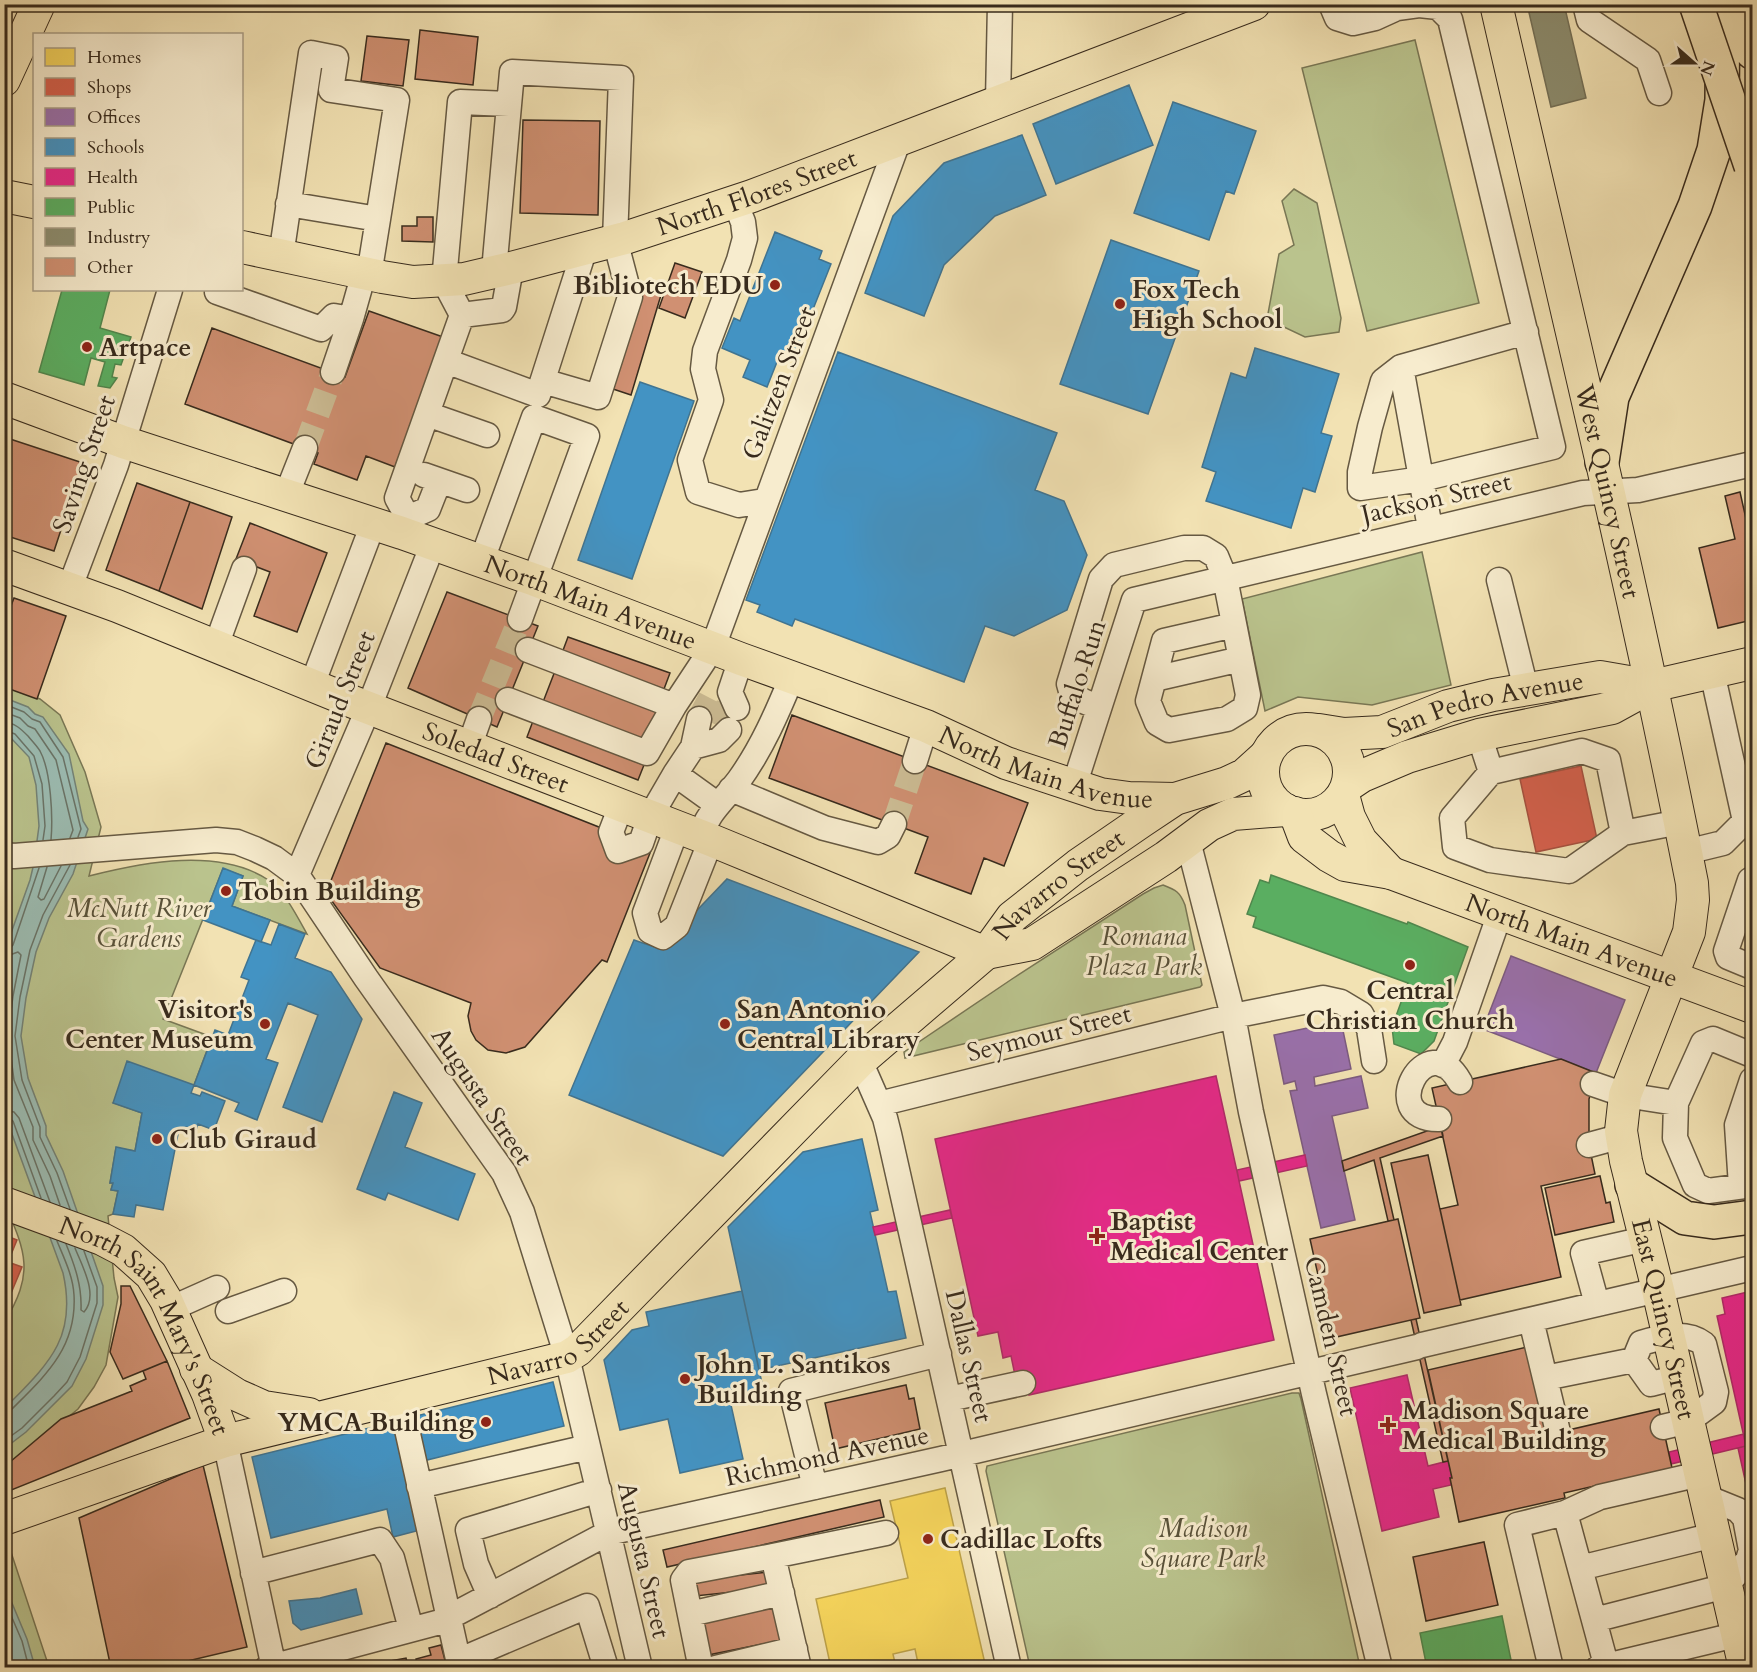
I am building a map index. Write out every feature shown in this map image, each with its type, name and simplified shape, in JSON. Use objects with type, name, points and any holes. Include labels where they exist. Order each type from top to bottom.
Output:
[{"type":"highway","points":[[1696,4],[1752,169]]},
{"type":"highway","points":[[1712,4],[1752,169]]},
{"type":"highway","points":[[1606,477],[1612,398],[1695,206],[1714,150],[1722,100],[1723,4]]},
{"type":"highway","points":[[1740,4],[1752,52]]},
{"type":"highway","points":[[1632,1185],[1685,1218],[1714,1222],[1752,1218]]},
{"type":"main road","points":[[4,80],[39,4]]},
{"type":"main road","name":"West Quincy Street","points":[[1496,4],[1606,477],[1692,883],[1692,918],[1672,977]]},
{"type":"main road","name":"North Flores Street","points":[[243,247],[413,282],[464,279],[502,270],[600,244],[735,202],[1236,8]]},
{"type":"main road","points":[[4,196],[33,202]]},
{"type":"main road","name":"North Main Avenue","points":[[4,398],[123,442],[286,496],[394,525],[433,544],[482,560],[741,659],[926,726],[1006,763],[1100,794],[1175,800]]},
{"type":"main road","name":"Soledad Street","points":[[4,566],[70,587],[369,707],[474,733],[621,806],[986,953]]},
{"type":"main road","name":"San Pedro Avenue","points":[[1346,790],[1362,776],[1407,757],[1479,735],[1612,708],[1652,686],[1752,663]]},
{"type":"main road","name":"San Pedro Avenue","points":[[1319,730],[1344,734],[1382,732],[1448,706],[1526,689],[1600,677],[1652,686]]},
{"type":"main road","points":[[1309,728],[1319,730],[1332,737],[1346,753],[1351,773],[1346,790],[1328,810],[1317,814],[1290,811],[1273,802],[1264,785],[1262,776],[1265,756],[1272,746],[1289,732],[1309,728]]},
{"type":"main road","name":"Navarro Street","points":[[5,1519],[225,1441],[567,1357],[578,1350],[860,1061],[986,953],[1012,917],[1078,865],[1175,800],[1244,775],[1265,756]]},
{"type":"main road","name":"North Main Avenue","points":[[1346,790],[1349,817],[1361,841],[1390,873]]},
{"type":"main road","name":"North Main Avenue","points":[[1290,811],[1304,837],[1345,865],[1390,873],[1752,1007]]},
{"type":"main road","name":"Navarro Street","points":[[986,953],[1032,944],[1209,825],[1233,814],[1290,811]]},
{"type":"main road","name":"East Quincy Street","points":[[1672,977],[1625,1095],[1622,1136],[1678,1377],[1676,1424],[1703,1486],[1726,1586],[1745,1633],[1745,1668]]},
{"type":"main road","name":"North Saint Mary's Street","points":[[4,1203],[102,1239],[123,1250],[151,1275],[170,1309],[225,1441]]},
{"type":"main road","points":[[196,1369],[237,1395],[264,1407],[325,1416]]},
{"type":"street","points":[[998,101],[1000,4]]},
{"type":"street","points":[[1331,4],[1337,18],[1353,23],[1375,18],[1397,8],[1419,5],[1438,7],[1450,19],[1526,332],[1553,447],[1422,479],[1360,488],[1360,472],[1383,381],[1401,368],[1526,332]]},
{"type":"street","points":[[1585,4],[1589,20],[1648,60],[1659,93]]},
{"type":"street","points":[[281,256],[311,53],[336,58],[331,90],[397,100],[378,219],[366,274],[333,372]]},
{"type":"street","points":[[446,361],[538,395],[600,244],[621,78],[512,72],[502,270],[504,307],[501,310],[462,315]]},
{"type":"street","points":[[312,685],[394,525],[397,498],[462,315],[444,281],[460,102],[509,104]]},
{"type":"street","name":"Galitzen Street","points":[[508,700],[647,753],[712,647],[899,139]]},
{"type":"street","points":[[735,202],[743,222],[745,238],[705,351],[703,369],[711,400],[690,460],[699,492],[739,505],[765,501]]},
{"type":"street","points":[[288,204],[378,219]]},
{"type":"street","points":[[543,381],[598,397],[630,297],[600,244]]},
{"type":"street","name":"Saving Street","points":[[70,587],[116,465],[170,291]]},
{"type":"street","points":[[217,291],[321,328],[334,316],[351,319]]},
{"type":"street","points":[[1401,368],[1430,528]]},
{"type":"street","points":[[427,414],[487,435]]},
{"type":"street","points":[[482,560],[534,417],[587,436],[520,619]]},
{"type":"street","points":[[286,496],[305,448]]},
{"type":"street","name":"Jackson Street","points":[[1134,600],[1583,493],[1606,477],[1638,490],[1752,464]]},
{"type":"street","points":[[407,469],[466,490]]},
{"type":"street","points":[[394,525],[428,509],[439,481]]},
{"type":"street","name":"Giraud Street","points":[[297,875],[369,707],[433,544]]},
{"type":"street","points":[[1100,707],[1077,699],[1070,693],[1069,684],[1101,579],[1114,565],[1184,548],[1203,548],[1216,556],[1225,578],[1248,695],[1245,708],[1227,719],[1169,730],[1158,723],[1148,701],[1164,641],[1234,625]]},
{"type":"street","points":[[216,646],[244,569]]},
{"type":"street","points":[[1499,580],[1526,689]]},
{"type":"street","name":"Buffalo Run","points":[[1074,786],[1134,600]]},
{"type":"street","points":[[1087,624],[1123,635]]},
{"type":"street","points":[[528,650],[674,706]]},
{"type":"street","points":[[685,830],[675,774],[693,747],[719,740],[720,711],[741,659]]},
{"type":"street","points":[[1154,679],[1241,659]]},
{"type":"street","points":[[1686,852],[1723,843],[1749,820],[1712,672]]},
{"type":"street","points":[[621,806],[611,831],[618,851],[685,830],[705,820],[725,797],[769,731],[792,677]]},
{"type":"street","points":[[915,761],[926,726]]},
{"type":"street","points":[[1479,735],[1491,772]]},
{"type":"street","points":[[1623,833],[1608,760],[1582,751],[1491,772],[1452,818],[1455,847],[1490,860],[1569,871],[1623,833],[1680,822]]},
{"type":"street","points":[[675,774],[725,797],[824,828],[878,842],[888,836],[894,825]]},
{"type":"street","name":"Augusta Street","points":[[10,856],[201,840],[237,842],[274,858],[297,875],[366,978],[504,1173],[522,1212],[567,1357],[640,1668]]},
{"type":"street","name":"Camden Street","points":[[1188,841],[1233,1016],[1251,1112],[1309,1373],[1380,1668]]},
{"type":"street","points":[[1752,879],[1726,951],[1728,957],[1752,966]]},
{"type":"street","points":[[1443,1065],[1455,1042],[1500,913]]},
{"type":"street","name":"Seymour Street","points":[[879,1104],[1233,1016],[1323,998],[1341,1002],[1361,1014],[1369,1029],[1374,1061]]},
{"type":"street","points":[[1752,1055],[1713,1039],[1703,1043],[1676,1104],[1674,1138],[1695,1185],[1708,1191],[1747,1186],[1737,1125],[1752,1080]]},
{"type":"street","name":"Dallas Street","points":[[860,1061],[889,1134],[1009,1668]]},
{"type":"street","points":[[1439,1119],[1432,1119],[1418,1113],[1410,1101],[1411,1079],[1421,1068],[1428,1065],[1443,1065],[1454,1073],[1460,1082]]},
{"type":"street","points":[[1593,1084],[1625,1095],[1676,1104]]},
{"type":"street","points":[[1589,1145],[1622,1136]]},
{"type":"street","points":[[1597,1304],[1583,1253],[1646,1239]]},
{"type":"street","name":"Richmond Avenue","points":[[271,1667],[448,1619],[608,1533],[962,1455],[1752,1268]]},
{"type":"street","points":[[170,1309],[218,1288]]},
{"type":"street","points":[[228,1311],[284,1291]]},
{"type":"street","points":[[1531,1320],[1558,1432]]},
{"type":"street","points":[[1634,1360],[1641,1344],[1668,1335],[1698,1340],[1704,1344],[1716,1392],[1714,1402],[1676,1424]]},
{"type":"street","points":[[815,1487],[791,1391],[939,1354]]},
{"type":"street","points":[[1545,1378],[1634,1360]]},
{"type":"street","points":[[1634,1360],[1651,1384],[1678,1377]]},
{"type":"street","points":[[949,1399],[1023,1383]]},
{"type":"street","points":[[400,1398],[448,1619],[466,1661],[587,1606],[606,1668]]},
{"type":"street","name":"North Saint Mary's Street","points":[[225,1441],[271,1667]]},
{"type":"street","points":[[419,1486],[588,1447]]},
{"type":"street","points":[[1551,1668],[1517,1525],[1565,1513],[1600,1497],[1703,1486],[1738,1510],[1745,1518],[1752,1550],[1748,1560],[1726,1586],[1594,1620]]},
{"type":"street","points":[[490,1596],[476,1564],[468,1530],[599,1490]]},
{"type":"street","points":[[1565,1513],[1594,1620],[1604,1667],[1745,1633]]},
{"type":"street","points":[[703,1668],[700,1664],[683,1580],[689,1572],[886,1533]]},
{"type":"street","points":[[1580,1568],[1714,1535]]},
{"type":"street","points":[[253,1573],[380,1540],[392,1558],[411,1629]]},
{"type":"street","points":[[716,1668],[797,1658],[773,1556]]},
{"type":"street","points":[[690,1614],[782,1593]]},
{"type":"green space","points":[[1415,40],[1479,303],[1367,331],[1302,68]]},
{"type":"green space","points":[[1294,189],[1317,203],[1341,318],[1339,332],[1305,337],[1267,319],[1279,254],[1294,245],[1282,201]]},
{"type":"green space","points":[[1422,552],[1451,685],[1372,705],[1298,697],[1265,711],[1242,599]]},
{"type":"green space","name":"McNutt River Gardens","points":[[5,686],[40,699],[60,715],[85,772],[101,827],[89,876],[157,862],[181,860],[228,864],[250,870],[276,886],[307,934],[232,906],[243,876],[223,869],[163,1019],[212,1037],[194,1085],[114,1103],[142,1113],[135,1151],[116,1148],[110,1183],[113,1183],[111,1190],[118,1191],[113,1214],[108,1216],[118,1297],[106,1365],[78,1409],[5,1469],[4,1323],[20,1290],[24,1262],[18,1235],[4,1202]]},
{"type":"green space","name":"Romana Plaza Park","points":[[1163,885],[1177,892],[1185,905],[1202,985],[1200,987],[905,1058],[904,1052],[1012,979],[1143,894]]},
{"type":"green space","name":"Madison Square Park","points":[[1299,1393],[1301,1399],[1360,1667],[1030,1667],[986,1471],[987,1466]]},
{"type":"green space","points":[[4,1531],[49,1667],[5,1667]]},
{"type":"water","points":[[5,698],[28,707],[35,714],[43,717],[69,754],[83,821],[88,829],[73,874],[49,918],[36,952],[21,1036],[28,1078],[46,1126],[46,1135],[63,1171],[103,1286],[103,1305],[86,1359],[72,1386],[26,1432],[5,1448],[5,1408],[46,1364],[55,1349],[66,1316],[67,1296],[63,1273],[5,1115],[5,950],[30,880],[39,826],[36,785],[29,757],[11,738],[5,735]]},
{"type":"water","points":[[4,1584],[27,1639],[35,1667],[5,1667]]},
{"type":"building: Homes","name":"Cadillac Lofts","points":[[945,1488],[986,1668],[919,1668],[915,1649],[893,1654],[896,1668],[831,1668],[816,1599],[908,1578],[890,1501]]},
{"type":"building: Shops","points":[[1581,766],[1597,839],[1536,852],[1520,779]]},
{"type":"building: Shops","points":[[4,1235],[17,1240],[8,1262],[22,1267],[4,1310]]},
{"type":"building: Offices","points":[[1511,956],[1625,1000],[1596,1073],[1483,1029]]},
{"type":"building: Offices","points":[[1341,1021],[1351,1069],[1314,1077],[1315,1086],[1361,1076],[1368,1108],[1332,1116],[1355,1220],[1321,1228],[1290,1091],[1297,1090],[1295,1081],[1284,1084],[1274,1035]]},
{"type":"building: Schools","points":[[1129,85],[1153,145],[1056,184],[1033,124]]},
{"type":"building: Schools","points":[[1173,102],[1256,131],[1234,194],[1226,191],[1209,240],[1134,213]]},
{"type":"building: Schools","points":[[1022,135],[1046,195],[995,216],[944,265],[924,316],[865,293],[893,216],[944,163]]},
{"type":"building: Schools","points":[[775,232],[822,251],[819,259],[831,264],[794,357],[781,352],[767,387],[743,377],[750,360],[722,348],[734,318],[740,321]]},
{"type":"building: Schools","points":[[1111,240],[1199,271],[1148,414],[1060,384]]},
{"type":"building: Schools","points":[[1255,348],[1339,374],[1321,433],[1332,436],[1315,492],[1303,488],[1291,528],[1206,501],[1216,472],[1202,467],[1231,373],[1246,378]]},
{"type":"building: Schools","points":[[838,352],[1057,433],[1035,490],[1064,501],[1087,555],[1067,610],[1014,636],[985,626],[964,682],[795,619],[792,626],[757,612],[760,605],[746,600]]},
{"type":"building: Schools","points":[[640,382],[694,401],[632,579],[578,560]]},
{"type":"building: Schools","name":"Tobin Building","points":[[223,868],[243,876],[232,906],[270,920],[261,942],[203,920]]},
{"type":"building: Schools","name":"San Antonio Central Library","points":[[727,879],[919,952],[723,1156],[569,1095],[634,940],[660,949]]},
{"type":"building: Schools","points":[[279,924],[305,934],[295,958],[331,972],[362,1019],[322,1122],[283,1107],[318,1015],[288,1003],[266,1059],[278,1063],[257,1120],[235,1111],[239,1103],[194,1085],[215,1030],[228,1035],[249,980],[241,977],[256,940],[271,945]]},
{"type":"building: Schools","name":"Club Giraud","points":[[127,1061],[194,1085],[191,1093],[200,1096],[202,1092],[225,1101],[214,1130],[198,1124],[196,1130],[186,1127],[186,1130],[179,1129],[163,1210],[136,1205],[134,1217],[113,1214],[118,1191],[111,1190],[113,1183],[110,1183],[116,1147],[135,1151],[142,1113],[113,1103]]},
{"type":"building: Schools","points":[[394,1092],[422,1103],[405,1147],[475,1174],[458,1220],[388,1193],[385,1200],[357,1189]]},
{"type":"building: Schools","points":[[862,1139],[878,1210],[870,1212],[888,1292],[896,1291],[906,1338],[759,1370],[728,1227],[803,1152]]},
{"type":"building: Schools","name":"John L. Santikos Building","points":[[742,1291],[763,1388],[729,1396],[743,1459],[680,1473],[668,1419],[620,1430],[604,1360],[632,1330],[649,1326],[646,1312]]},
{"type":"building: Schools","name":"YMCA Building","points":[[553,1382],[564,1426],[419,1462],[408,1418]]},
{"type":"building: Schools","points":[[398,1421],[424,1529],[393,1537],[387,1509],[271,1538],[252,1457]]},
{"type":"building: Schools","points":[[356,1589],[362,1614],[301,1630],[293,1623],[289,1601],[320,1598]]},
{"type":"building: Health","name":"Baptist Medical Center","points":[[1216,1076],[1274,1340],[1029,1395],[1026,1378],[1016,1380],[1011,1356],[1003,1358],[998,1332],[978,1336],[935,1139]]},
{"type":"building: Health","points":[[1305,1155],[1307,1166],[1239,1181],[1237,1170]]},
{"type":"building: Health","points":[[950,1210],[952,1218],[875,1235],[873,1227]]},
{"type":"building: Health","points":[[1752,1291],[1752,1511],[1738,1448],[1746,1446],[1717,1316],[1725,1314],[1722,1298]]},
{"type":"building: Health","name":"Madison Square Medical Building","points":[[1407,1375],[1428,1466],[1448,1461],[1452,1478],[1450,1478],[1451,1485],[1433,1489],[1439,1517],[1382,1531],[1350,1388]]},
{"type":"building: Health","points":[[1744,1434],[1746,1446],[1671,1464],[1669,1452]]},
{"type":"building: Public","name":"Artpace","points":[[62,291],[110,291],[100,328],[131,337],[121,365],[115,364],[112,377],[117,378],[110,388],[98,386],[105,362],[91,358],[84,385],[39,372]]},
{"type":"building: Public","name":"Central Christian Church","points":[[1271,875],[1407,924],[1408,922],[1468,947],[1434,1041],[1421,1054],[1394,1044],[1392,1027],[1408,983],[1253,927],[1256,917],[1247,914],[1260,880],[1269,883]]},
{"type":"building: Public","points":[[1502,1616],[1511,1660],[1476,1668],[1427,1668],[1420,1633]]},
{"type":"building: Industry","points":[[1527,4],[1564,4],[1586,98],[1551,107]]},
{"type":"building: Other","points":[[420,30],[478,37],[473,85],[415,79]]},
{"type":"building: Other","points":[[367,36],[409,40],[403,86],[361,81]]},
{"type":"building: Other","points":[[523,120],[600,121],[598,215],[520,213]]},
{"type":"building: Other","points":[[417,217],[433,217],[433,242],[402,241],[402,226],[417,226]]},
{"type":"building: Other","points":[[675,263],[702,272],[685,318],[659,308]]},
{"type":"building: Other","points":[[640,289],[661,295],[631,395],[610,388]]},
{"type":"building: Other","points":[[369,311],[443,337],[395,467],[366,456],[357,480],[314,464],[318,453],[185,404],[212,328],[345,377]]},
{"type":"building: Other","points":[[4,437],[83,463],[54,551],[4,535]]},
{"type":"building: Other","points":[[137,483],[190,502],[159,591],[106,570]]},
{"type":"building: Other","points":[[1740,492],[1752,546],[1752,620],[1718,628],[1699,548],[1735,539],[1725,496]]},
{"type":"building: Other","points":[[190,502],[232,517],[202,609],[159,591]]},
{"type":"building: Other","points":[[1752,522],[1752,546],[1747,523]]},
{"type":"building: Other","points":[[250,523],[327,553],[297,632],[254,616],[270,572],[236,559]]},
{"type":"building: Other","points":[[447,592],[538,626],[497,727],[408,688]]},
{"type":"building: Other","points":[[14,598],[66,616],[37,699],[4,687],[4,624]]},
{"type":"building: Other","points":[[568,637],[670,673],[664,689],[562,653]]},
{"type":"building: Other","points":[[555,671],[658,710],[646,742],[543,702]]},
{"type":"building: Other","points":[[792,715],[1028,803],[1004,866],[984,858],[971,894],[915,873],[928,837],[769,778]]},
{"type":"building: Other","points":[[533,721],[644,765],[638,780],[527,737]]},
{"type":"building: Other","points":[[386,743],[652,848],[607,962],[602,960],[525,1047],[506,1053],[488,1050],[476,1040],[471,1031],[468,1016],[471,1003],[380,968],[326,893]]},
{"type":"building: Other","points":[[1561,1059],[1596,1073],[1589,1099],[1589,1145],[1595,1174],[1541,1186],[1561,1277],[1460,1300],[1440,1209],[1458,1205],[1432,1088]]},
{"type":"building: Other","points":[[1441,1126],[1443,1136],[1380,1158],[1394,1220],[1388,1221],[1374,1160],[1344,1171],[1342,1161]]},
{"type":"building: Other","points":[[1428,1155],[1461,1305],[1424,1313],[1391,1163]]},
{"type":"building: Other","points":[[1600,1176],[1606,1203],[1610,1202],[1614,1222],[1555,1235],[1545,1188]]},
{"type":"building: Other","points":[[1398,1219],[1420,1318],[1332,1338],[1310,1239]]},
{"type":"building: Other","points":[[121,1286],[130,1286],[167,1361],[123,1379],[110,1352],[121,1304]]},
{"type":"building: Other","points":[[1416,1319],[1448,1461],[1443,1462],[1411,1320]]},
{"type":"building: Other","points":[[1531,1346],[1551,1434],[1659,1409],[1672,1468],[1564,1493],[1565,1498],[1459,1522],[1450,1478],[1452,1478],[1428,1370]]},
{"type":"building: Other","points":[[167,1361],[190,1418],[4,1493],[4,1467],[61,1419],[132,1391],[130,1386],[146,1379],[143,1371]]},
{"type":"building: Other","points":[[906,1385],[909,1399],[914,1398],[920,1429],[835,1449],[825,1403]]},
{"type":"building: Other","points":[[203,1465],[247,1647],[158,1668],[111,1668],[79,1518]]},
{"type":"building: Other","points":[[880,1500],[884,1517],[667,1567],[663,1550]]},
{"type":"building: Other","points":[[1484,1542],[1498,1605],[1426,1621],[1413,1557]]},
{"type":"building: Other","points":[[768,1572],[770,1588],[695,1596],[693,1580]]},
{"type":"building: Other","points":[[776,1606],[783,1640],[708,1655],[702,1621]]},
{"type":"building: Other","points":[[441,1645],[447,1668],[418,1668],[416,1659],[431,1655],[429,1648]]},
{"type":"building: Other","points":[[406,1658],[408,1668],[363,1668],[362,1666]]},
{"type":"tunnel","points":[[305,448],[333,372]]},
{"type":"tunnel","points":[[479,719],[520,619]]},
{"type":"tunnel","points":[[699,719],[710,698]]},
{"type":"tunnel","points":[[719,726],[728,705]]},
{"type":"tunnel","points":[[894,824],[915,761]]},
{"type":"place","name":"Bibliotech EDU","points":[[775,285]]},
{"type":"place","name":"Fox Tech High School","points":[[1120,304]]},
{"type":"place","name":"Artpace","points":[[87,347]]},
{"type":"place","name":"Tobin Building","points":[[226,891]]},
{"type":"place","name":"Central Christian Church","points":[[1410,965]]},
{"type":"place","name":"Visitor's Center Museum","points":[[265,1024]]},
{"type":"place","name":"San Antonio Central Library","points":[[725,1024]]},
{"type":"place","name":"Club Giraud","points":[[157,1139]]},
{"type":"place","name":"Baptist Medical Center","points":[[1097,1236]]},
{"type":"place","name":"John L. Santikos Building","points":[[685,1379]]},
{"type":"place","name":"YMCA Building","points":[[486,1422]]},
{"type":"place","name":"Madison Square Medical Building","points":[[1388,1425]]},
{"type":"place","name":"Cadillac Lofts","points":[[928,1539]]}]
